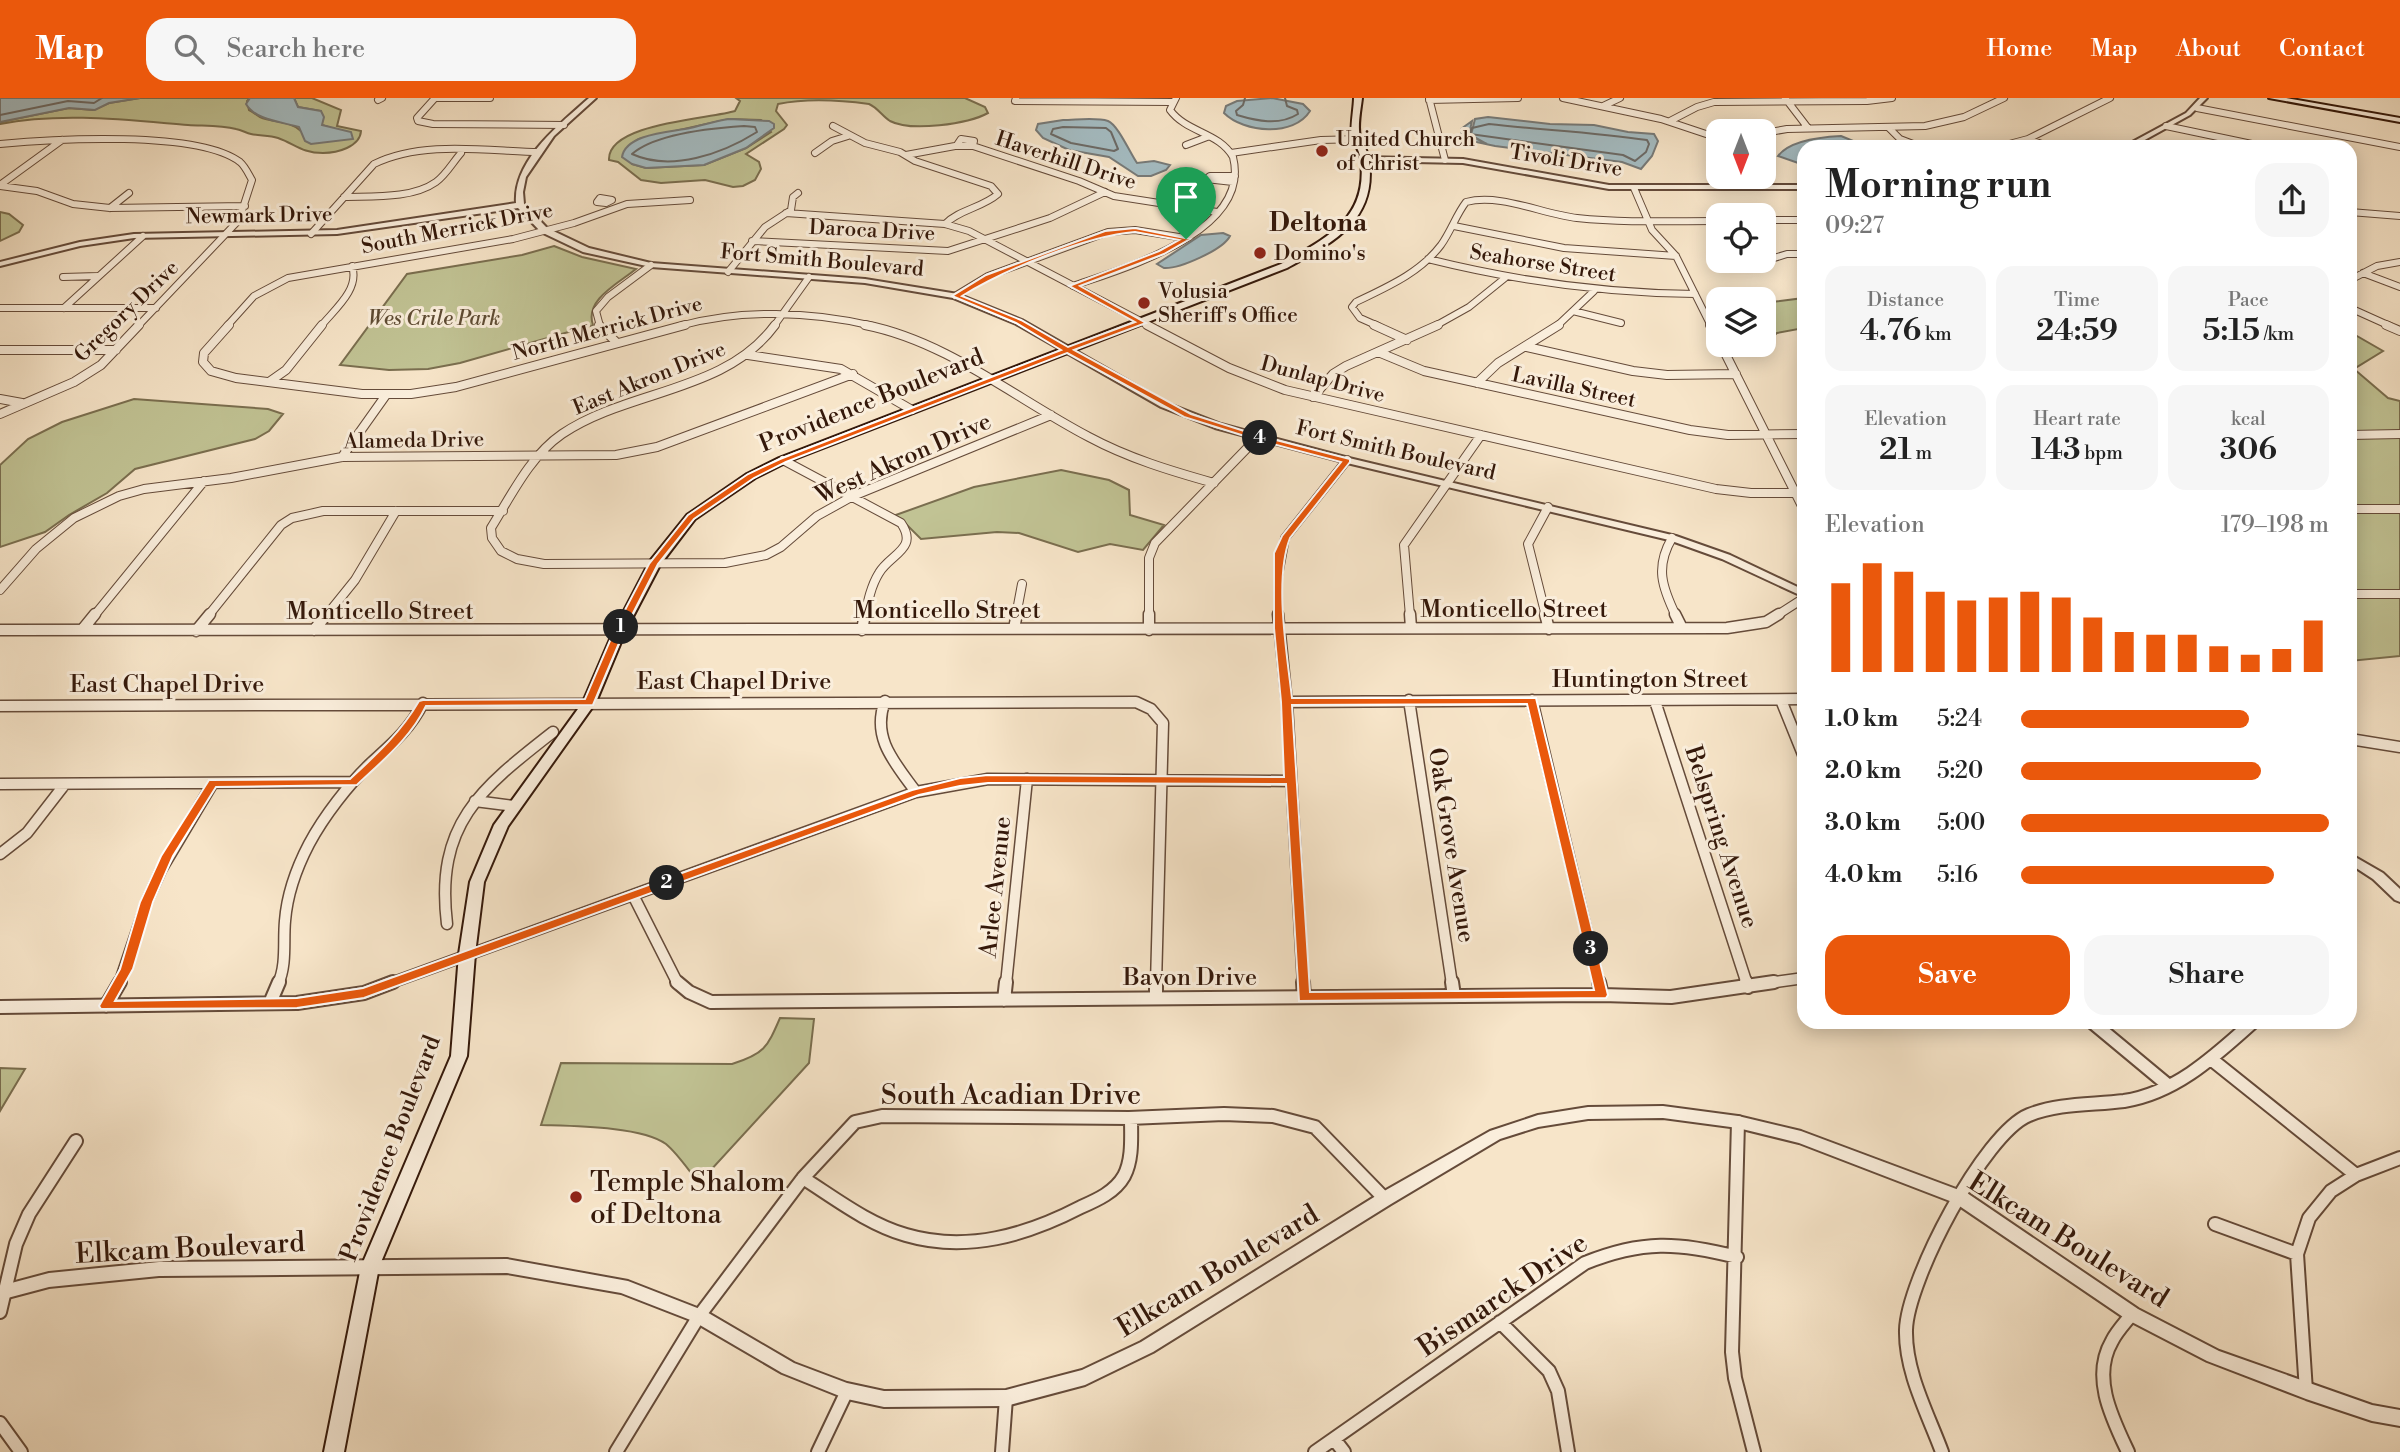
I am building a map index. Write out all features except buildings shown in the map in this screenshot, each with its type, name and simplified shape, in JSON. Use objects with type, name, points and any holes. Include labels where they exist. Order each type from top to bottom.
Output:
[{"type":"main road","name":"Providence Boulevard","points":[[1358,98],[1356,136],[1361,139]]},
{"type":"main road","name":"Providence Boulevard","points":[[334,1452],[370,1267],[459,1056],[467,954],[477,882],[501,825],[589,702],[620,629],[654,564],[691,517],[751,476],[783,460],[1142,323],[1284,266],[1326,243],[1342,229],[1363,202],[1367,186],[1361,139],[1364,135],[1366,98]]},
{"type":"main road","points":[[2273,98],[2400,120]]},
{"type":"street","points":[[490,98],[435,98],[417,118],[418,121],[433,124],[564,125]]},
{"type":"street","points":[[520,205],[522,177],[539,152],[593,98]]},
{"type":"street","points":[[1016,98],[1015,101],[1174,100],[1170,110],[1177,121],[1187,129],[1224,145],[1231,153],[1234,179],[1217,212],[1186,239],[1161,253],[1073,286]]},
{"type":"street","points":[[1445,160],[1429,99],[1518,98]]},
{"type":"street","points":[[1563,98],[1670,121],[1706,134]]},
{"type":"street","points":[[1603,106],[1619,98]]},
{"type":"street","points":[[1670,121],[1697,107],[1714,103],[1892,98]]},
{"type":"street","points":[[1776,131],[1889,128],[1949,121],[2004,98]]},
{"type":"street","points":[[2024,140],[2110,98]]},
{"type":"street","points":[[2143,140],[2197,108],[2204,98]]},
{"type":"street","points":[[1786,100],[1808,128]]},
{"type":"street","points":[[2197,108],[2400,147]]},
{"type":"street","points":[[833,126],[848,136],[991,186],[998,194],[988,202],[960,211],[945,224]]},
{"type":"street","points":[[2166,126],[2233,140]]},
{"type":"street","points":[[1889,128],[1903,140]]},
{"type":"street","points":[[815,153],[832,141],[848,136]]},
{"type":"street","points":[[1186,145],[1207,137]]},
{"type":"street","points":[[1231,153],[1321,140],[1361,139]]},
{"type":"street","points":[[0,186],[62,140]]},
{"type":"street","points":[[0,144],[62,140],[160,141],[210,149],[238,161],[247,169],[252,181],[245,206],[110,208],[73,204],[37,191],[0,186]]},
{"type":"street","name":"Haverhill Drive","points":[[906,155],[957,145],[972,146],[1123,198],[1217,212]]},
{"type":"street","points":[[311,234],[374,164],[386,157],[410,153],[539,152]]},
{"type":"street","points":[[344,197],[369,196],[429,186],[436,182],[461,153]]},
{"type":"street","name":"Tivoli Drive","points":[[1364,159],[1445,160],[1495,166],[1586,185],[1634,188],[1706,187]]},
{"type":"street","name":"Tivoli Drive","points":[[1776,187],[1797,187]]},
{"type":"street","points":[[1634,188],[1648,221],[1675,256],[1706,316]]},
{"type":"street","name":"Daroca Drive","points":[[752,241],[937,253],[987,240],[1050,218],[1105,192]]},
{"type":"street","points":[[110,208],[129,193]]},
{"type":"street","points":[[728,272],[765,227],[791,210],[793,197],[798,193]]},
{"type":"street","points":[[1407,340],[1360,318],[1352,307],[1356,302],[1417,269],[1454,226],[1463,205],[1472,200],[1487,198],[1569,217],[1706,221]]},
{"type":"street","name":"South Merrick Drive","points":[[269,382],[236,378],[211,371],[203,362],[204,354],[254,296],[266,287],[302,274],[513,239],[574,223],[618,206],[649,201],[691,200]]},
{"type":"street","points":[[609,202],[618,206]]},
{"type":"street","name":"Fort Smith Boulevard","points":[[520,205],[544,230],[586,250],[651,265],[897,284],[956,296],[1019,322],[1188,415],[1257,438],[1672,538],[1726,557],[1797,592]]},
{"type":"street","name":"Newmark Drive","points":[[0,264],[80,244],[143,236],[311,234],[520,205]]},
{"type":"street","name":"Gregory Drive","points":[[0,414],[74,382],[101,366],[227,234],[244,213],[245,206]]},
{"type":"street","name":"Dunlap Drive","points":[[786,213],[945,224],[970,231],[1254,380],[1312,397],[1716,489],[1751,493],[1795,493]]},
{"type":"street","points":[[2357,213],[2400,216]]},
{"type":"street","points":[[1776,220],[1797,220]]},
{"type":"street","points":[[1454,226],[1561,249],[1675,256]]},
{"type":"street","points":[[956,296],[988,276],[1119,230],[1186,239]]},
{"type":"street","points":[[64,309],[143,236]]},
{"type":"street","points":[[1776,257],[1797,254]]},
{"type":"street","name":"Seahorse Street","points":[[1428,259],[1505,278],[1594,291],[1695,294]]},
{"type":"street","points":[[2357,276],[2376,266],[2400,262]]},
{"type":"street","points":[[616,342],[599,325],[596,311],[608,297],[651,265]]},
{"type":"street","points":[[269,382],[286,370],[351,289],[355,275],[352,266]]},
{"type":"street","points":[[2363,273],[2400,287]]},
{"type":"street","points":[[63,277],[98,276]]},
{"type":"street","name":"East Akron Drive","points":[[503,511],[537,456],[562,435],[582,423],[715,373],[748,355],[763,341],[809,277]]},
{"type":"street","points":[[1312,397],[1333,374],[1466,309],[1505,278]]},
{"type":"street","points":[[1477,383],[1498,363],[1552,331],[1594,291]]},
{"type":"street","points":[[0,308],[156,308]]},
{"type":"street","points":[[1573,311],[1621,323]]},
{"type":"street","points":[[2357,311],[2400,331]]},
{"type":"street","name":"North Merrick Drive","points":[[269,382],[386,395],[456,387],[709,317],[736,314],[847,322],[898,332],[920,340],[1124,454],[1214,483]]},
{"type":"street","points":[[1527,347],[1633,371],[1667,375],[1736,374]]},
{"type":"street","points":[[0,350],[116,350]]},
{"type":"street","name":"Lavilla Street","points":[[1378,352],[1409,366],[1690,430],[1728,435],[1797,434]]},
{"type":"street","points":[[748,355],[822,365],[853,374],[912,410]]},
{"type":"street","points":[[1727,357],[1797,497]]},
{"type":"street","name":"Alameda Drive","points":[[0,590],[55,529],[88,508],[133,492],[342,457],[596,457],[647,449],[853,374]]},
{"type":"street","points":[[342,457],[386,395]]},
{"type":"street","points":[[0,399],[22,404]]},
{"type":"street","name":"West Akron Drive","points":[[503,511],[491,528],[491,536],[496,548],[522,561],[544,564],[725,563],[766,555],[781,547],[817,516],[853,496],[1051,415]]},
{"type":"street","points":[[2357,435],[2400,434]]},
{"type":"street","points":[[1411,628],[1404,545],[1482,435]]},
{"type":"street","points":[[1149,630],[1149,558],[1155,543],[1257,438]]},
{"type":"street","points":[[783,460],[901,523],[908,537],[902,550],[884,566],[873,583],[862,629]]},
{"type":"street","points":[[1304,997],[1287,702],[1279,628],[1279,553],[1285,538],[1347,460]]},
{"type":"street","points":[[0,630],[82,630],[204,481]]},
{"type":"street","points":[[1548,507],[1528,544],[1549,629]]},
{"type":"street","points":[[2357,509],[2400,509]]},
{"type":"street","points":[[196,631],[281,525],[292,518],[324,511],[503,511]]},
{"type":"street","points":[[314,630],[355,580],[396,511]]},
{"type":"street","points":[[1672,538],[1662,551],[1658,566],[1660,579],[1682,628]]},
{"type":"street","points":[[0,576],[11,576]]},
{"type":"street","points":[[1014,628],[1022,584]]},
{"type":"street","points":[[2357,594],[2400,594]]},
{"type":"street","name":"Monticello Street","points":[[82,630],[1745,627],[1766,622],[1797,601]]},
{"type":"street","name":"East Chapel Drive","points":[[0,706],[1124,699],[1150,707],[1161,718],[1163,779]]},
{"type":"street","name":"Huntington Street","points":[[1287,702],[1797,699]]},
{"type":"street","name":"Oak Grove Avenue","points":[[1409,700],[1454,996]]},
{"type":"street","points":[[1532,700],[1602,995]]},
{"type":"street","points":[[1781,700],[1797,740]]},
{"type":"street","points":[[885,701],[877,722],[881,742],[916,792]]},
{"type":"street","name":"Belspring Avenue","points":[[1655,701],[1748,987]]},
{"type":"street","points":[[270,1003],[283,973],[285,919],[290,891],[309,844],[353,782],[408,728],[423,703]]},
{"type":"street","points":[[447,924],[441,898],[447,853],[454,832],[475,801],[502,772],[552,732]]},
{"type":"street","points":[[2357,740],[2400,747]]},
{"type":"street","points":[[0,1007],[297,1003],[364,993],[467,954],[555,926],[916,792],[960,782],[1027,779],[1290,780]]},
{"type":"street","name":"Arlee Avenue","points":[[1004,1000],[1027,779]]},
{"type":"street","points":[[1157,998],[1163,779]]},
{"type":"street","points":[[0,785],[353,782]]},
{"type":"street","points":[[106,1006],[126,969],[146,902],[167,856],[213,783]]},
{"type":"street","points":[[0,854],[27,833],[65,784]]},
{"type":"street","points":[[475,801],[514,806]]},
{"type":"street","points":[[2357,862],[2394,885],[2400,897]]},
{"type":"street","name":"Bavon Drive","points":[[633,895],[677,983],[710,1002],[1602,995],[1671,998],[1797,979]]},
{"type":"street","points":[[2100,1029],[2169,1086]]},
{"type":"street","points":[[1942,1452],[1914,1370],[1906,1331],[1913,1292],[1971,1177],[2013,1123],[2042,1111],[2142,1097],[2169,1086],[2211,1059],[2245,1029]]},
{"type":"street","points":[[2211,1059],[2356,1175]]},
{"type":"street","name":"Elkcam Boulevard","points":[[3,1292],[49,1280],[159,1269],[508,1266],[622,1286],[699,1316],[788,1368],[847,1391],[884,1399],[1006,1398],[1085,1377],[1147,1347],[1385,1199],[1495,1135],[1538,1121],[1588,1113],[1663,1112],[1738,1122],[1801,1138],[1961,1198],[2132,1314],[2213,1356],[2372,1413],[2400,1418]]},
{"type":"street","name":"South Acadian Drive","points":[[616,1452],[699,1316],[803,1178],[855,1122],[882,1116],[1131,1118],[1269,1115],[1302,1121],[1315,1127],[1385,1199]]},
{"type":"street","points":[[803,1178],[881,1226],[909,1236],[944,1242],[1006,1238],[1049,1224],[1110,1192],[1124,1177],[1130,1160],[1131,1118]]},
{"type":"street","points":[[1738,1122],[1737,1257],[1732,1352],[1735,1378],[1754,1452]]},
{"type":"street","points":[[0,1312],[16,1244],[29,1214],[76,1141]]},
{"type":"street","points":[[2306,1391],[2297,1254],[2309,1219],[2331,1191],[2356,1175],[2400,1158]]},
{"type":"street","points":[[2216,1224],[2297,1254]]},
{"type":"street","name":"Bismarck Drive","points":[[1315,1452],[1585,1263],[1618,1248],[1650,1242],[1690,1244],[1737,1257]]},
{"type":"street","points":[[2128,1452],[2106,1406],[2102,1380],[2109,1346],[2132,1314]]},
{"type":"street","points":[[1500,1322],[1538,1357],[1549,1371],[1558,1391],[1568,1452]]},
{"type":"street","points":[[818,1452],[847,1391]]},
{"type":"street","points":[[1002,1452],[1006,1398]]},
{"type":"street","points":[[0,1423],[21,1452]]},
{"type":"street","points":[[1334,1439],[1344,1452]]},
{"type":"green space","points":[[140,98],[250,98],[247,101],[249,110],[265,119],[292,125],[301,131],[341,131],[322,125],[321,111],[298,107],[294,98],[312,98],[341,110],[337,126],[361,131],[360,137],[352,145],[335,152],[316,153],[275,137],[218,126],[70,118],[0,124],[69,108],[93,110],[109,103]]},
{"type":"green space","points":[[736,98],[965,98],[985,107],[988,113],[954,123],[911,126],[890,121],[869,104],[824,100],[778,104],[776,111],[787,125],[746,154],[759,162],[761,169],[755,180],[743,186],[733,187],[705,180],[661,183],[641,180],[618,162],[609,160],[613,148],[624,138],[641,130],[735,111],[740,101]],"holes":[[[729,119],[761,120],[771,132],[746,148],[704,165],[646,168],[632,164],[631,144],[639,139]]]},
{"type":"green space","points":[[0,212],[9,214],[23,225],[19,232],[0,241]]},
{"type":"green space","name":"Wes Crile Park","points":[[554,246],[582,257],[636,269],[598,300],[592,316],[593,325],[460,363],[428,369],[389,370],[340,365],[407,274],[522,255]]},
{"type":"green space","points":[[1797,299],[1797,329],[1777,333],[1776,302]]},
{"type":"green space","points":[[2357,336],[2383,351],[2357,367]]},
{"type":"green space","points":[[2357,372],[2388,398],[2400,401],[2400,432],[2357,433]]},
{"type":"green space","points":[[134,399],[268,409],[283,414],[269,431],[255,439],[135,469],[107,493],[45,532],[0,547],[0,465],[28,439],[62,422]]},
{"type":"green space","points":[[2400,436],[2400,506],[2357,507],[2357,437]]},
{"type":"green space","points":[[1061,470],[1109,480],[1129,490],[1130,515],[1164,525],[1143,550],[1110,544],[1078,552],[1019,533],[997,532],[921,539],[904,522],[893,516],[974,487]]},
{"type":"green space","points":[[2400,511],[2400,591],[2357,591],[2357,512]]},
{"type":"green space","points":[[2400,596],[2400,656],[2357,660],[2357,597]]},
{"type":"green space","points":[[780,1018],[814,1019],[809,1063],[699,1183],[670,1148],[655,1138],[624,1130],[541,1125],[561,1063],[732,1064],[758,1053],[768,1043]]},
{"type":"green space","points":[[0,1068],[25,1069],[0,1111]]},
{"type":"water","points":[[0,98],[140,98],[109,103],[95,110],[69,108],[0,122]]},
{"type":"water","points":[[250,98],[294,98],[298,107],[321,111],[324,117],[322,125],[351,132],[353,139],[311,144],[305,141],[299,127],[256,114],[246,104]]},
{"type":"water","points":[[1272,98],[1303,104],[1310,111],[1293,125],[1268,129],[1244,125],[1224,113],[1226,106],[1237,101]]},
{"type":"water","points":[[1488,117],[1550,124],[1594,125],[1654,134],[1658,141],[1652,156],[1641,169],[1622,162],[1495,146],[1462,139],[1461,129],[1472,121],[1469,135],[1487,144],[1471,135],[1475,119]]},
{"type":"water","points":[[729,119],[769,121],[774,124],[774,128],[746,148],[704,165],[646,168],[632,164],[622,157],[625,149],[641,138]]},
{"type":"water","points":[[1063,120],[1108,121],[1120,133],[1137,163],[1154,161],[1170,165],[1166,170],[1151,176],[1138,176],[1109,157],[1069,150],[1043,138],[1036,130],[1038,124]]},
{"type":"water","points":[[1841,136],[1851,140],[1811,140]]},
{"type":"water","points":[[1797,143],[1797,163],[1778,156]]},
{"type":"water","points":[[1223,233],[1230,236],[1226,241],[1200,258],[1164,268],[1157,264],[1201,235]]},
{"type":"place","name":"United Church of Christ","points":[[1322,151]]},
{"type":"place","name":"Domino's","points":[[1260,253]]},
{"type":"place","name":"Volusia Sheriff's Office","points":[[1144,303]]},
{"type":"place","name":"Temple Shalom of Deltona","points":[[576,1197]]},
{"type":"district","name":"Deltona","points":[[1318,222]]},
{"type":"route","points":[[1186,239],[1135,230],[1108,232],[988,276],[956,296],[1019,322],[1068,350],[1164,405],[1257,438],[1347,460],[1285,538],[1279,553],[1279,628],[1287,702],[1304,997],[1602,995],[1532,700],[1409,700],[1287,702],[1290,780],[988,779],[960,782],[916,792],[555,926],[467,954],[364,993],[297,1003],[106,1006],[126,969],[146,902],[167,856],[213,783],[353,782],[396,742],[414,721],[423,703],[589,702],[620,629],[654,564],[691,517],[751,476],[783,460],[1068,350],[1142,323],[1073,286],[1161,253],[1186,239]]}]
